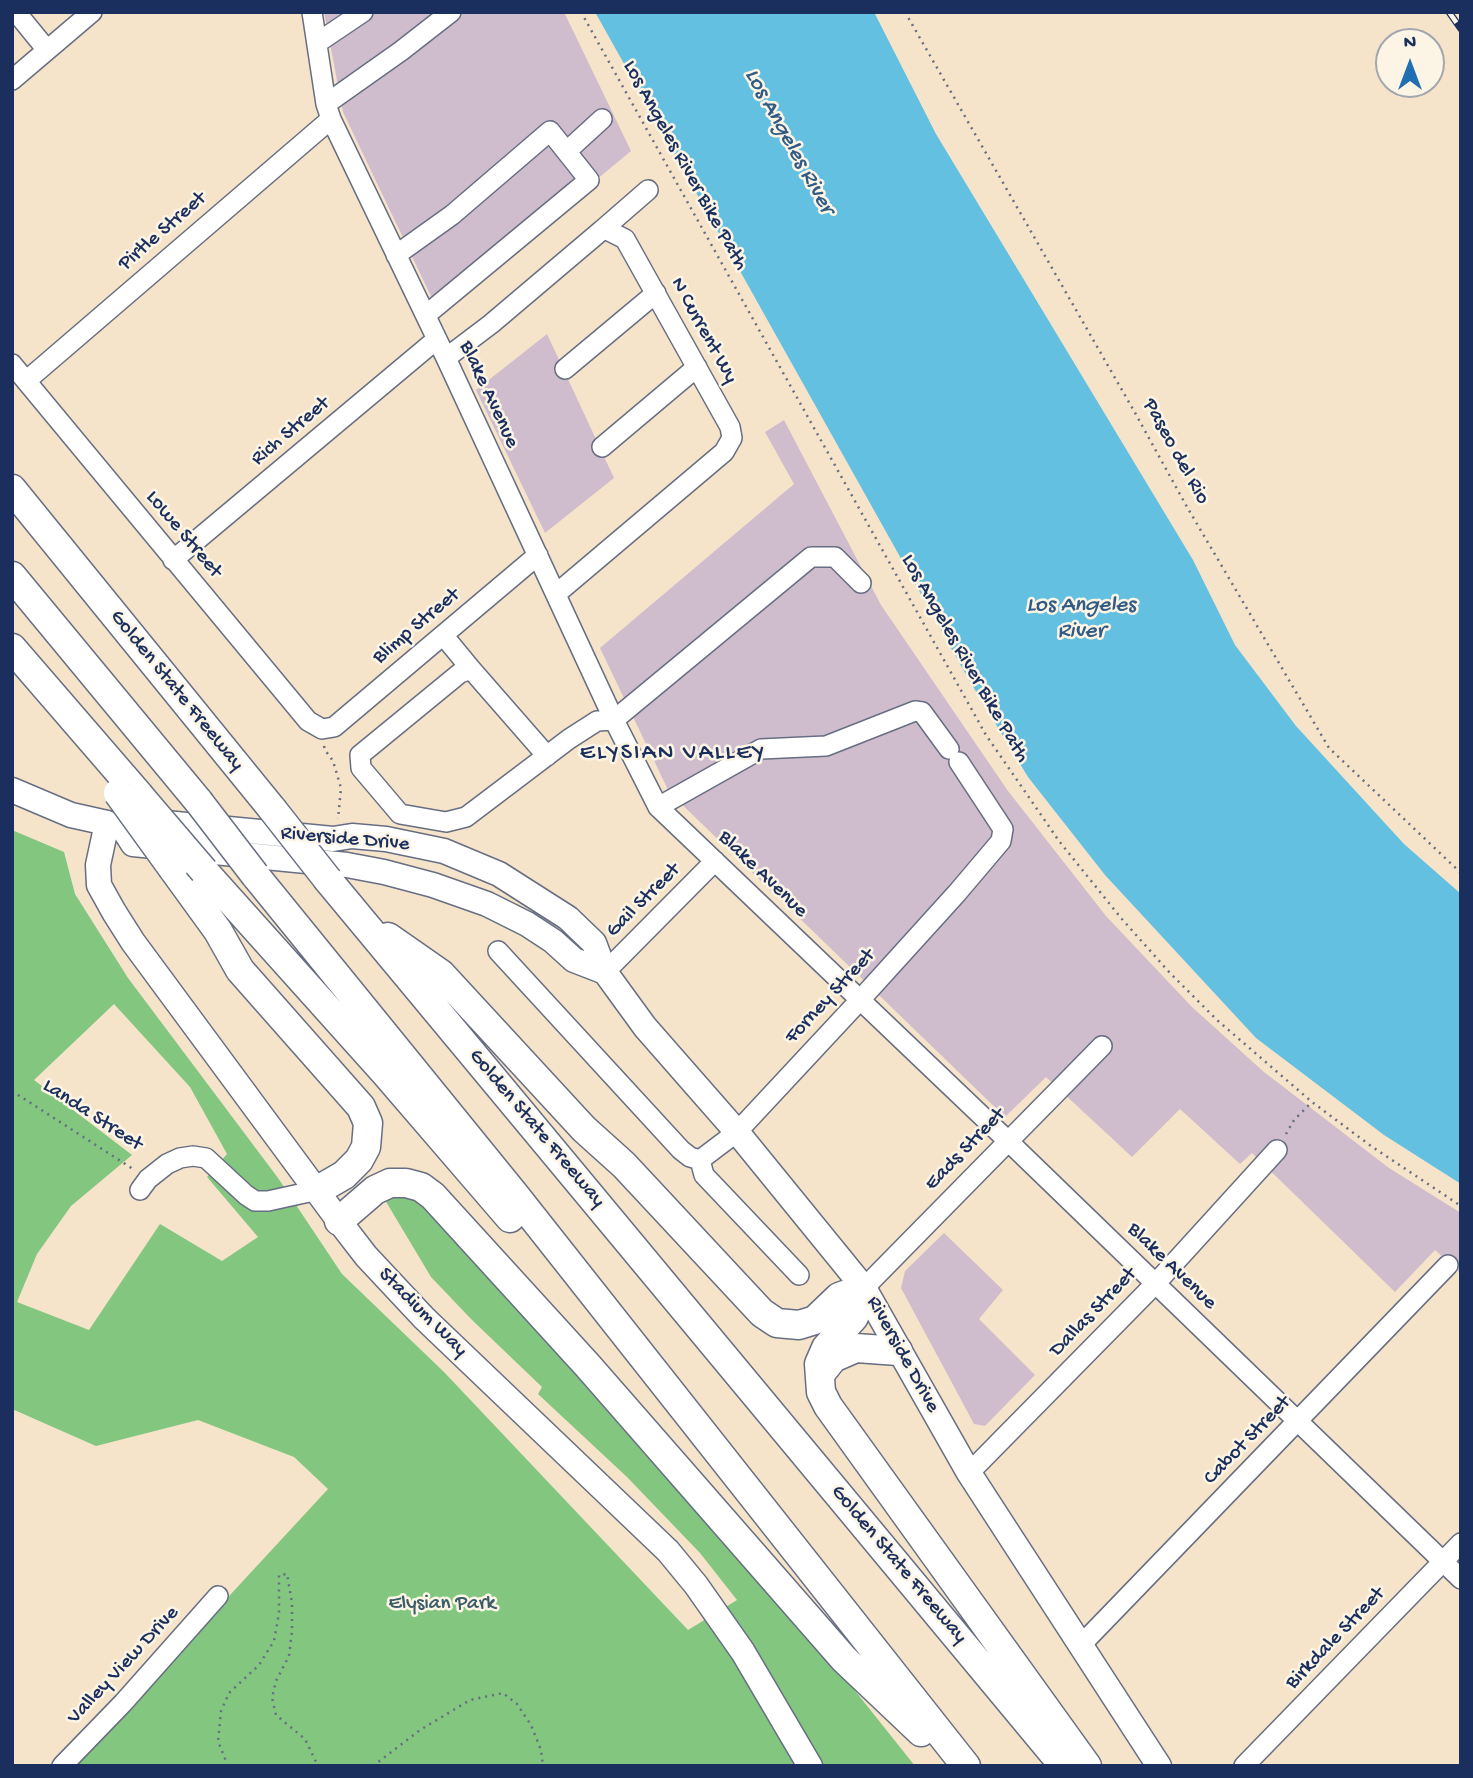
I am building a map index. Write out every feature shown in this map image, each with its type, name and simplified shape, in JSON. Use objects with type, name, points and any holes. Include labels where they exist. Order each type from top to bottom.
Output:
[{"type":"highway","name":"Golden State Freeway","points":[[12,489],[327,880],[1064,1766]]},
{"type":"highway","points":[[12,576],[199,802],[255,875],[515,1195],[966,1766]]},
{"type":"highway","points":[[12,648],[128,794],[173,869],[218,931],[240,970],[361,1107],[368,1123],[366,1147],[359,1160],[338,1180],[318,1190]]},
{"type":"highway","points":[[12,664],[386,1074],[523,1234],[607,1313]]},
{"type":"highway","points":[[358,916],[441,974],[584,1129],[624,1165],[762,1313],[776,1323],[799,1325],[815,1320],[839,1297],[864,1288]]},
{"type":"highway","points":[[339,1221],[375,1190],[390,1183],[421,1187],[433,1196],[588,1366],[844,1659],[956,1766]]},
{"type":"highway","points":[[864,1288],[854,1317],[826,1348],[819,1364],[821,1392],[828,1406],[1087,1766]]},
{"type":"highway","points":[[818,1377],[833,1358],[844,1352],[868,1348],[898,1351]]},
{"type":"main road","name":"Riverside Drive","points":[[12,790],[71,815],[116,826],[134,820],[333,839],[352,836],[386,839],[444,851],[499,874],[569,918],[594,943],[605,972],[645,1027],[737,1132],[864,1288],[969,1473],[1159,1766]]},
{"type":"main road","name":"Riverside Drive","points":[[116,826],[133,844],[347,865],[433,885],[487,904],[527,924],[573,960],[605,972]]},
{"type":"main road","name":"Stadium Way","points":[[116,826],[98,865],[99,885],[114,912],[339,1221],[366,1256],[433,1327],[668,1552],[696,1585],[743,1652],[810,1766]]},
{"type":"street","points":[[16,12],[47,50]]},
{"type":"street","points":[[12,80],[92,12]]},
{"type":"street","name":"Blake Avenue","points":[[312,12],[328,111],[614,720],[658,807],[1461,1579]]},
{"type":"street","points":[[317,43],[363,12]]},
{"type":"street","name":"Pirtle Street","points":[[26,381],[328,111],[451,12]]},
{"type":"street","points":[[567,151],[602,119]]},
{"type":"street","points":[[396,255],[452,215],[550,131],[589,180],[426,316]]},
{"type":"street","points":[[446,358],[491,324],[648,190]]},
{"type":"street","name":"N Current Wy","points":[[556,594],[729,446],[732,438],[730,427],[625,239],[620,234],[602,230]]},
{"type":"street","points":[[565,369],[656,293]]},
{"type":"street","name":"Rich Street","points":[[173,559],[437,339]]},
{"type":"street","name":"Lowe Street","points":[[12,365],[308,721],[323,729]]},
{"type":"street","points":[[602,447],[697,367]]},
{"type":"street","name":"Blimp Street","points":[[323,729],[334,727],[538,555]]},
{"type":"street","points":[[471,668],[460,673],[360,755],[361,768],[400,814],[446,822],[466,817],[597,721],[614,720],[811,557],[835,557],[861,583]]},
{"type":"street","points":[[443,635],[547,756]]},
{"type":"street","name":"Forney Street","points":[[658,807],[761,749],[827,746],[915,711],[922,712],[1003,829],[1001,841],[860,1000],[737,1132],[700,1160]]},
{"type":"street","name":"Gail Street","points":[[605,972],[715,861]]},
{"type":"street","points":[[498,951],[681,1150],[700,1160],[704,1175],[799,1275]]},
{"type":"street","name":"Eads Street","points":[[864,1288],[1102,1046]]},
{"type":"street","name":"Dallas Street","points":[[969,1473],[1156,1283],[1277,1150]]},
{"type":"street","name":"Landa Street","points":[[144,1184],[167,1164],[193,1156],[206,1158],[255,1201],[268,1201],[318,1190]]},
{"type":"street","name":"Cabot Street","points":[[1080,1646],[1448,1265]]},
{"type":"street","name":"Birkdale Street","points":[[1244,1766],[1461,1544]]},
{"type":"street","name":"Valley View Drive","points":[[62,1766],[123,1703],[218,1595]]},
{"type":"path","name":"Los Angeles River Bike Path","points":[[580,12],[986,735],[1059,841],[1121,918],[1217,1020],[1312,1102],[1371,1146],[1461,1206]]},
{"type":"path","name":"Paseo del Rio","points":[[905,12],[1134,411],[1186,507],[1329,748],[1461,873]]},
{"type":"path","points":[[323,729],[325,750],[333,761],[341,788],[333,839]]},
{"type":"path","name":"Landa Street","points":[[12,1091],[144,1184]]},
{"type":"path","points":[[1277,1150],[1276,1140],[1285,1136],[1294,1120],[1312,1102]]},
{"type":"path","points":[[228,1766],[218,1741],[221,1711],[229,1693],[259,1665],[274,1641],[279,1613],[279,1574],[287,1574],[292,1603],[292,1631],[289,1656],[276,1682],[272,1698],[276,1715],[306,1739],[318,1766]]},
{"type":"path","points":[[373,1766],[420,1730],[470,1700],[503,1693],[517,1704],[531,1725],[541,1751],[543,1766]]},
{"type":"shaded area","points":[[324,12],[564,12],[631,151],[438,311],[343,112]]},
{"type":"shaded area","points":[[547,334],[614,478],[545,533],[476,390]]},
{"type":"shaded area","points":[[784,420],[881,605],[1008,791],[1106,916],[1192,1007],[1264,1072],[1389,1168],[1461,1213],[1461,1274],[1435,1250],[1395,1292],[1252,1153],[1240,1164],[1180,1109],[1132,1157],[1046,1077],[1005,1117],[669,792],[600,648],[794,484],[765,432]]},
{"type":"shaded area","points":[[944,1233],[1003,1290],[979,1319],[1035,1375],[985,1426],[974,1424],[901,1288],[905,1271]]},
{"type":"green space","name":"Elysian Park","points":[[12,830],[64,852],[75,894],[128,978],[278,1178],[342,1274],[444,1372],[688,1630],[737,1600],[700,1553],[627,1477],[538,1394],[542,1387],[431,1277],[385,1200],[395,1194],[416,1198],[479,1264],[657,1468],[705,1513],[817,1643],[915,1766],[72,1766],[328,1489],[294,1457],[198,1420],[96,1446],[12,1409]],"holes":[[[114,1004],[190,1087],[227,1154],[207,1177],[258,1237],[222,1261],[160,1224],[89,1330],[17,1302],[37,1254],[71,1206],[132,1155],[34,1080]]]},
{"type":"water","name":"Los Angeles River","points":[[595,12],[874,12],[936,134],[1193,560],[1235,645],[1296,726],[1404,844],[1461,894],[1461,1184],[1384,1135],[1256,1038],[1105,875],[1028,777],[969,680]]},
{"type":"railway","points":[[1449,12],[1461,29]]},
{"type":"district","name":"ELYSIAN VALLEY","points":[[673,754]]}]
